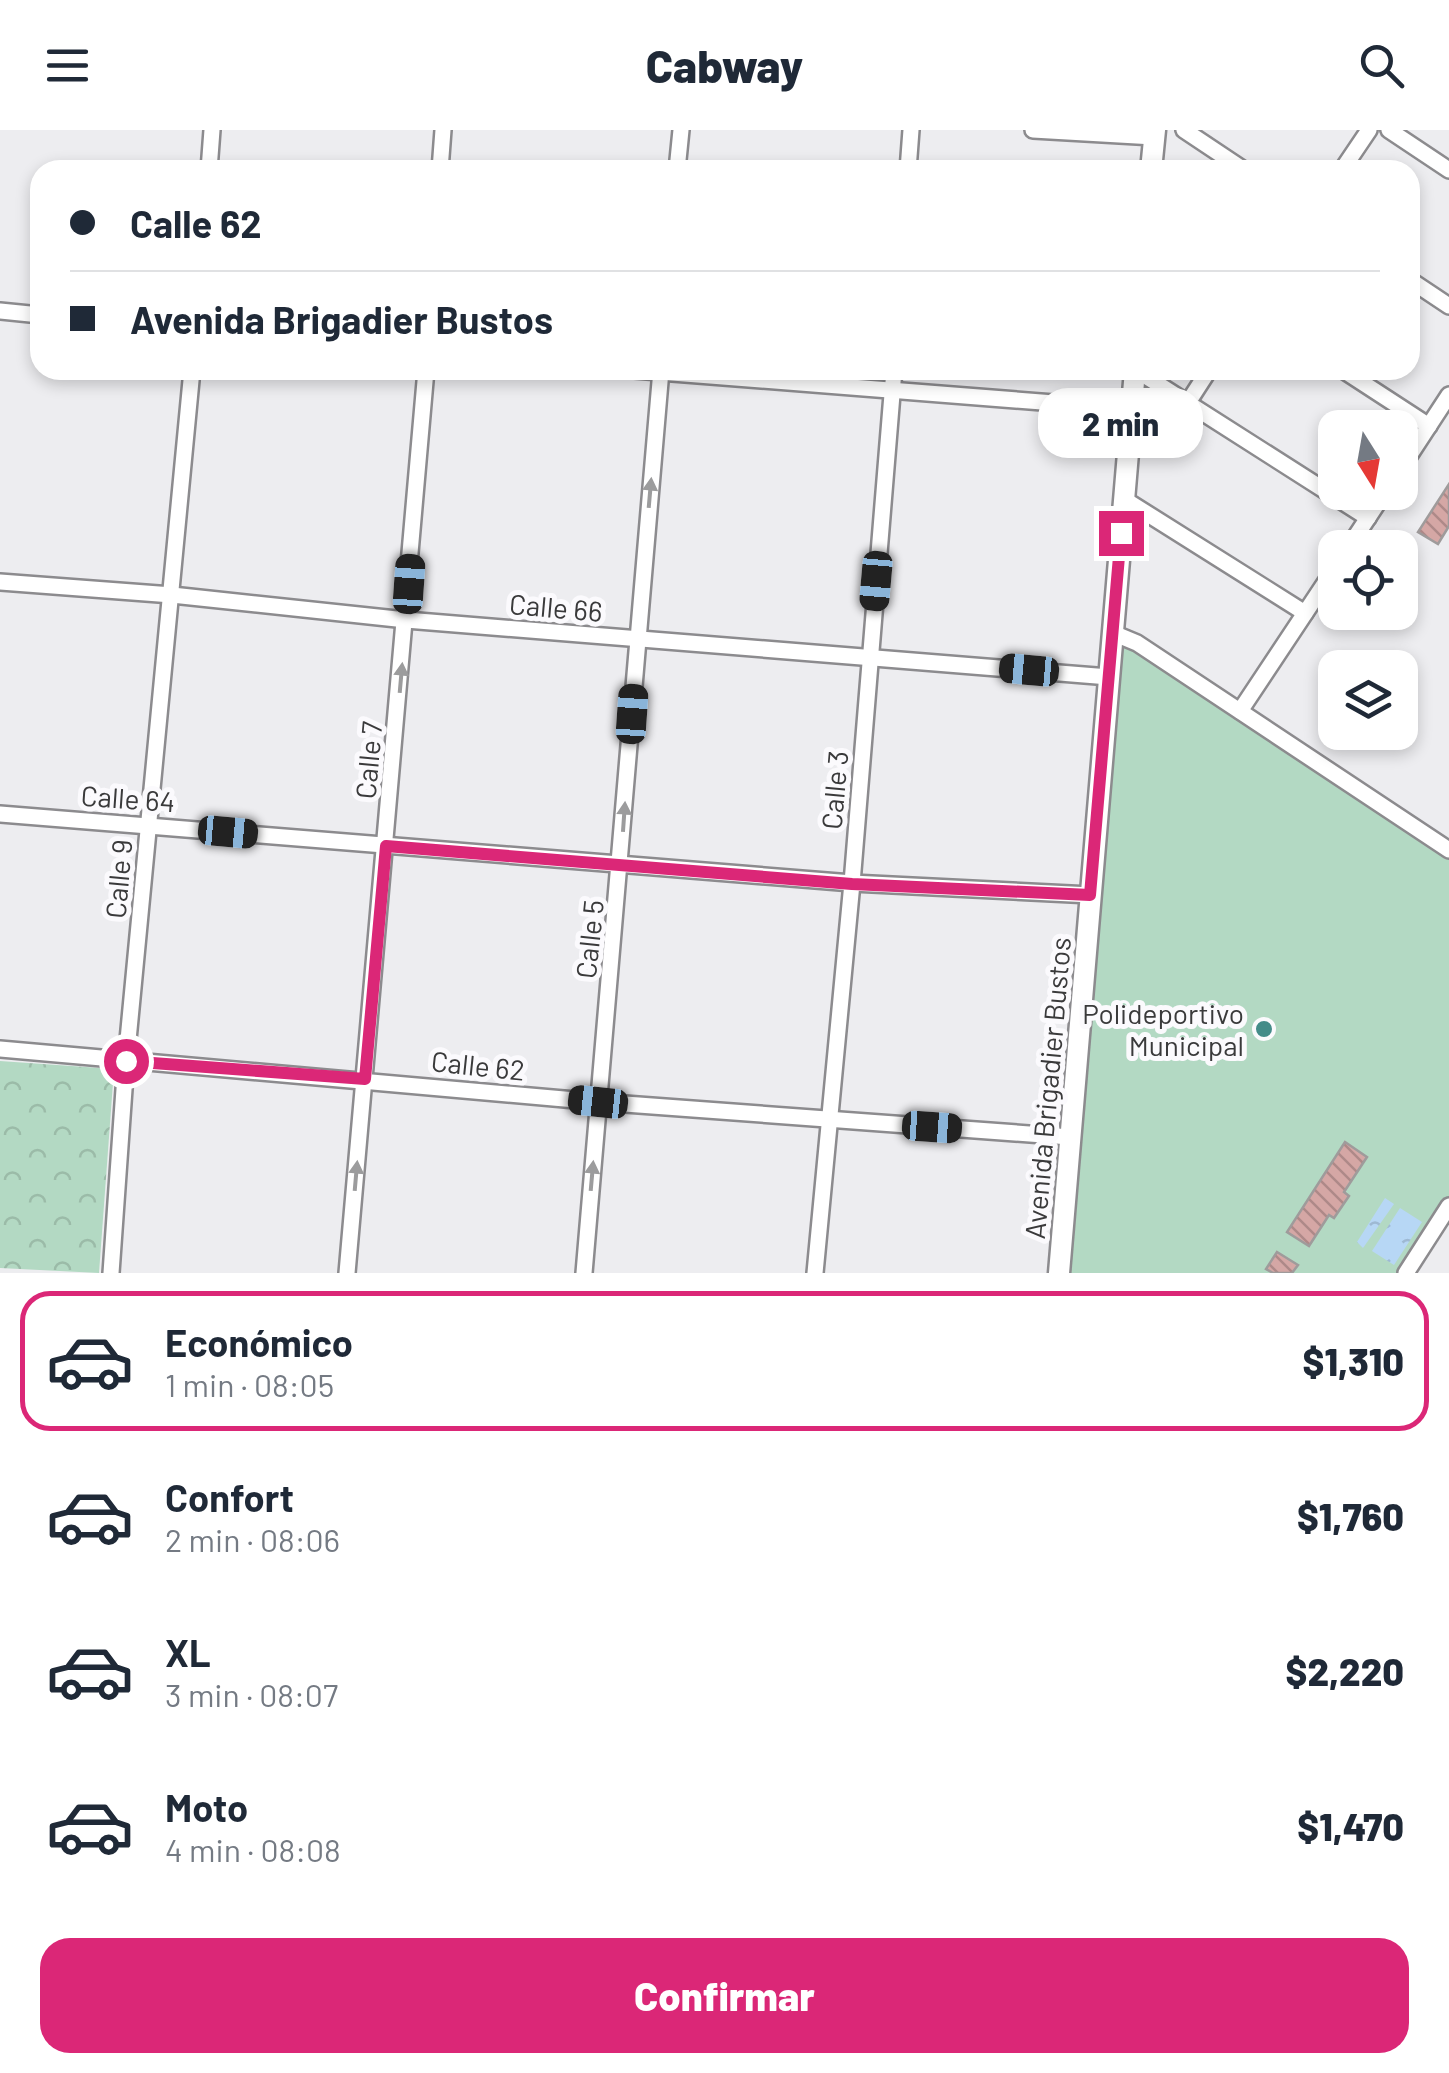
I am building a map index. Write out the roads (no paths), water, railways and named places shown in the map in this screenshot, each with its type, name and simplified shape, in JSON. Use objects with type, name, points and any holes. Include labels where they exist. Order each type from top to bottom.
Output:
[{"type":"street","points":[[210,160],[212,130]]},
{"type":"street","points":[[441,160],[443,130]]},
{"type":"street","points":[[678,160],[680,130]]},
{"type":"street","points":[[909,160],[911,130]]},
{"type":"street","points":[[1032,130],[1154,134],[1153,160]]},
{"type":"street","points":[[1184,130],[1229,160]]},
{"type":"street","points":[[1349,160],[1369,130]]},
{"type":"street","points":[[1388,130],[1449,170]]},
{"type":"street","points":[[1420,287],[1449,306]]},
{"type":"street","points":[[0,311],[30,314]]},
{"type":"street","name":"Calle 9","points":[[112,1273],[126,1061],[191,380]]},
{"type":"street","name":"Calle 7","points":[[347,1273],[425,380]]},
{"type":"street","name":"Calle 5","points":[[584,1273],[660,380]]},
{"type":"street","points":[[770,380],[1132,410]]},
{"type":"street","name":"Calle 3","points":[[815,1273],[852,884],[893,380]]},
{"type":"street","name":"Avenida Brigadier Bustos","points":[[1059,1273],[1134,380]]},
{"type":"street","points":[[1150,380],[1368,518]]},
{"type":"street","points":[[1187,404],[1203,380]]},
{"type":"street","points":[[1358,380],[1428,426]]},
{"type":"street","points":[[1418,442],[1449,396]]},
{"type":"street","points":[[1124,499],[1305,614]]},
{"type":"street","points":[[1360,530],[1373,510]]},
{"type":"street","name":"Calle 66","points":[[0,582],[172,595],[406,620],[1109,677]]},
{"type":"street","points":[[1240,712],[1318,594]]},
{"type":"street","points":[[1113,633],[1137,643],[1449,850]]},
{"type":"street","name":"Calle 64","points":[[0,814],[852,884],[1090,895]]},
{"type":"street","name":"Calle 62","points":[[0,1049],[598,1102],[1070,1137]]},
{"type":"street","points":[[1406,1273],[1449,1206]]},
{"type":"water","points":[[1385,1198],[1394,1204],[1363,1248],[1357,1242]]},
{"type":"water","points":[[1400,1208],[1422,1222],[1394,1265],[1372,1251]]},
{"type":"place","name":"Polideportivo Municipal","points":[[1264,1029]]}]
